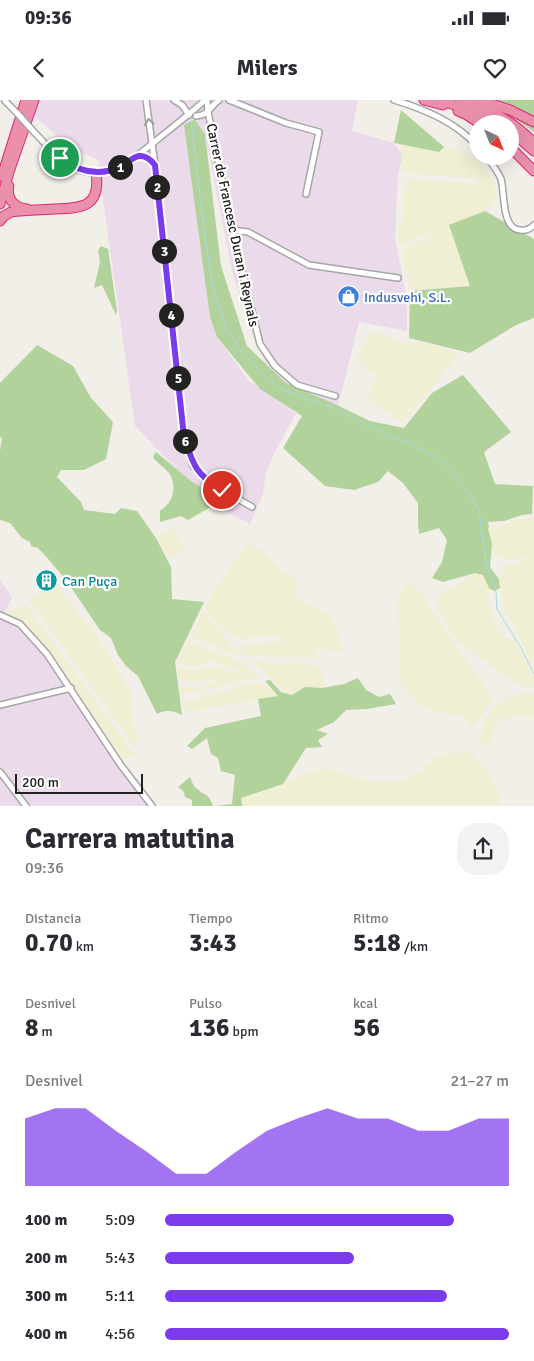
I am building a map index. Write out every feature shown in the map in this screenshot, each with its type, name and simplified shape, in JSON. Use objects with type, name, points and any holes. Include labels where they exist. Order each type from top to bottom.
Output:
[{"type":"highway","points":[[0,184],[26,100]]},
{"type":"highway","points":[[0,204],[34,100]]},
{"type":"highway","points":[[424,100],[440,104],[469,116]]},
{"type":"highway","points":[[439,100],[481,115]]},
{"type":"highway","points":[[461,100],[492,112],[524,133],[534,143]]},
{"type":"highway","points":[[480,100],[510,110],[534,122]]},
{"type":"highway","points":[[519,138],[534,151]]},
{"type":"highway","points":[[519,156],[534,171]]},
{"type":"highway","points":[[12,165],[8,189],[9,197],[18,207],[32,210]]},
{"type":"highway","points":[[0,221],[11,212],[82,207],[96,192],[96,173]]},
{"type":"street","points":[[146,100],[155,165],[184,437],[193,466],[209,482],[252,507]]},
{"type":"street","points":[[174,100],[204,120],[212,128]]},
{"type":"street","points":[[4,102],[51,150],[70,166],[96,173],[112,170],[137,156],[193,114],[206,100]]},
{"type":"street","name":"Carrer de Francesc Duran i Reynals","points":[[206,100],[232,230],[260,344],[275,366],[296,385],[335,396]]},
{"type":"street","points":[[193,114],[204,115],[208,113],[219,100]]},
{"type":"street","points":[[229,100],[286,124],[319,132],[306,194]]},
{"type":"street","points":[[394,100],[430,112],[469,140]]},
{"type":"street","points":[[137,156],[149,158],[155,165]]},
{"type":"street","points":[[492,165],[503,187],[506,215],[510,224],[516,230],[527,230],[534,226]]},
{"type":"street","points":[[232,230],[248,232],[309,265],[398,278]]},
{"type":"street","points":[[0,614],[20,624],[47,654],[120,764],[152,806]]},
{"type":"street","points":[[0,705],[71,688]]},
{"type":"street","points":[[0,772],[26,806]]},
{"type":"shaded area","points":[[38,100],[358,100],[352,131],[394,143],[403,156],[398,173],[395,239],[407,299],[407,331],[359,322],[337,405],[306,395],[286,383],[265,362],[253,337],[232,271],[205,134],[195,120],[210,317],[217,337],[248,380],[296,414],[273,455],[266,473],[263,494],[250,524],[227,512],[219,500],[191,484],[135,426],[99,160],[68,146],[33,115]]},
{"type":"shaded area","points":[[0,579],[12,598],[3,615],[20,624],[47,654],[151,806],[0,806]]},
{"type":"green space","points":[[470,100],[534,100],[534,132],[519,122],[519,115],[507,115]]},
{"type":"green space","points":[[401,110],[444,147],[439,152],[394,143]]},
{"type":"green space","points":[[195,120],[205,134],[221,266],[247,346],[286,383],[370,421],[404,428],[432,393],[463,375],[511,432],[484,452],[495,484],[533,486],[532,514],[504,521],[487,522],[492,544],[490,567],[499,579],[500,588],[494,591],[489,588],[483,575],[475,573],[443,582],[432,578],[442,562],[447,540],[439,528],[419,534],[418,503],[403,483],[388,471],[378,482],[354,490],[325,486],[283,448],[302,416],[260,389],[217,337],[210,317],[184,125]]},
{"type":"green space","points":[[402,145],[439,152],[444,147],[469,154],[469,165],[481,165],[487,172],[496,194],[492,203],[485,211],[449,225],[470,286],[410,291],[402,249],[435,235],[433,232],[399,246],[398,228],[403,220],[404,196],[408,178],[477,184],[479,179],[409,173],[401,169]]},
{"type":"green space","points":[[485,211],[534,239],[534,318],[516,325],[470,353],[409,338],[410,291],[470,286],[449,225]]},
{"type":"green space","points":[[101,246],[108,249],[116,315],[102,285],[94,288],[100,262],[98,250]]},
{"type":"green space","points":[[372,331],[403,343],[424,343],[460,353],[405,421],[401,422],[368,398],[378,376],[355,360]]},
{"type":"green space","points":[[37,345],[73,366],[91,398],[113,422],[106,459],[84,470],[61,470],[57,477],[81,502],[84,510],[115,514],[121,508],[137,511],[156,538],[171,567],[172,599],[204,602],[175,662],[182,715],[170,711],[157,714],[138,676],[126,666],[118,655],[111,638],[100,630],[66,580],[38,548],[31,546],[30,542],[22,538],[10,523],[0,520],[0,451],[2,438],[0,437],[0,383]]},
{"type":"green space","points":[[156,452],[192,482],[218,497],[216,504],[188,520],[181,516],[160,522],[160,511],[170,501],[173,484],[172,477],[153,457]]},
{"type":"green space","points":[[534,517],[534,671],[518,632],[504,610],[500,581],[501,571],[509,565],[527,559],[526,557],[503,559],[494,554],[488,529],[489,525],[501,525]]},
{"type":"green space","points":[[172,527],[185,546],[170,560],[157,537]]},
{"type":"green space","points":[[248,544],[256,546],[299,584],[294,597],[325,612],[332,619],[344,651],[316,649],[318,658],[239,655],[196,639],[192,635],[203,610],[232,647],[240,652],[244,650],[240,646],[276,641],[283,647],[281,636],[258,636],[244,639],[235,637],[222,630],[206,609],[210,597]]},
{"type":"green space","points":[[475,573],[483,575],[490,589],[489,602],[495,626],[505,638],[515,641],[534,676],[534,687],[521,687],[456,640],[437,608],[437,597]]},
{"type":"green space","points":[[407,581],[420,592],[492,699],[476,724],[469,728],[467,720],[460,715],[449,715],[420,706],[400,682],[398,601]]},
{"type":"green space","points":[[56,584],[92,630],[118,669],[132,695],[133,724],[138,739],[135,747],[28,598]]},
{"type":"green space","points":[[26,605],[135,756],[122,759],[117,754],[52,658],[23,625],[6,611]]},
{"type":"green space","points":[[188,639],[204,649],[242,661],[258,677],[181,695],[179,686],[195,689],[216,681],[214,679],[196,682],[183,681],[174,672],[177,667],[192,670],[217,667],[241,675],[244,673],[209,660],[201,665],[177,664]]},
{"type":"green space","points":[[253,662],[310,664],[319,667],[326,687],[294,694],[284,691]]},
{"type":"green space","points":[[358,678],[366,690],[379,697],[390,694],[396,704],[367,709],[346,710],[334,722],[317,730],[328,734],[318,740],[322,747],[306,748],[283,784],[241,798],[242,806],[215,806],[232,804],[235,775],[221,771],[218,758],[211,754],[207,738],[192,749],[187,746],[205,728],[261,716],[258,699],[278,696],[265,681],[270,680],[281,692],[292,695],[305,687],[322,688],[344,684]]},
{"type":"green space","points":[[256,682],[279,696],[185,712],[182,703]]},
{"type":"green space","points":[[526,693],[534,694],[534,718],[522,715],[500,720],[494,729],[492,741],[478,747],[484,722],[494,708],[509,697]]},
{"type":"green space","points":[[464,751],[473,754],[486,769],[498,791],[502,806],[242,806],[241,798],[321,769],[336,770],[352,777],[372,781],[401,781],[415,775],[439,756]]},
{"type":"green space","points":[[190,777],[193,785],[208,797],[213,806],[192,806],[192,800],[185,797],[184,792],[178,787]]},
{"type":"waterway","points":[[191,121],[213,288],[226,328],[241,350],[264,375],[281,389],[332,407],[391,437],[405,441],[437,457],[451,469],[479,511],[487,568],[493,579],[497,609],[520,646],[534,674]]},
{"type":"place","name":"Indusvehi, S.L.","points":[[348,297]]},
{"type":"place","name":"Can Puça","points":[[46,581]]},
{"type":"route","points":[[60,158],[70,166],[90,172],[112,170],[124,165],[137,156],[149,158],[155,165],[184,437],[193,466],[209,482],[222,490]]}]
